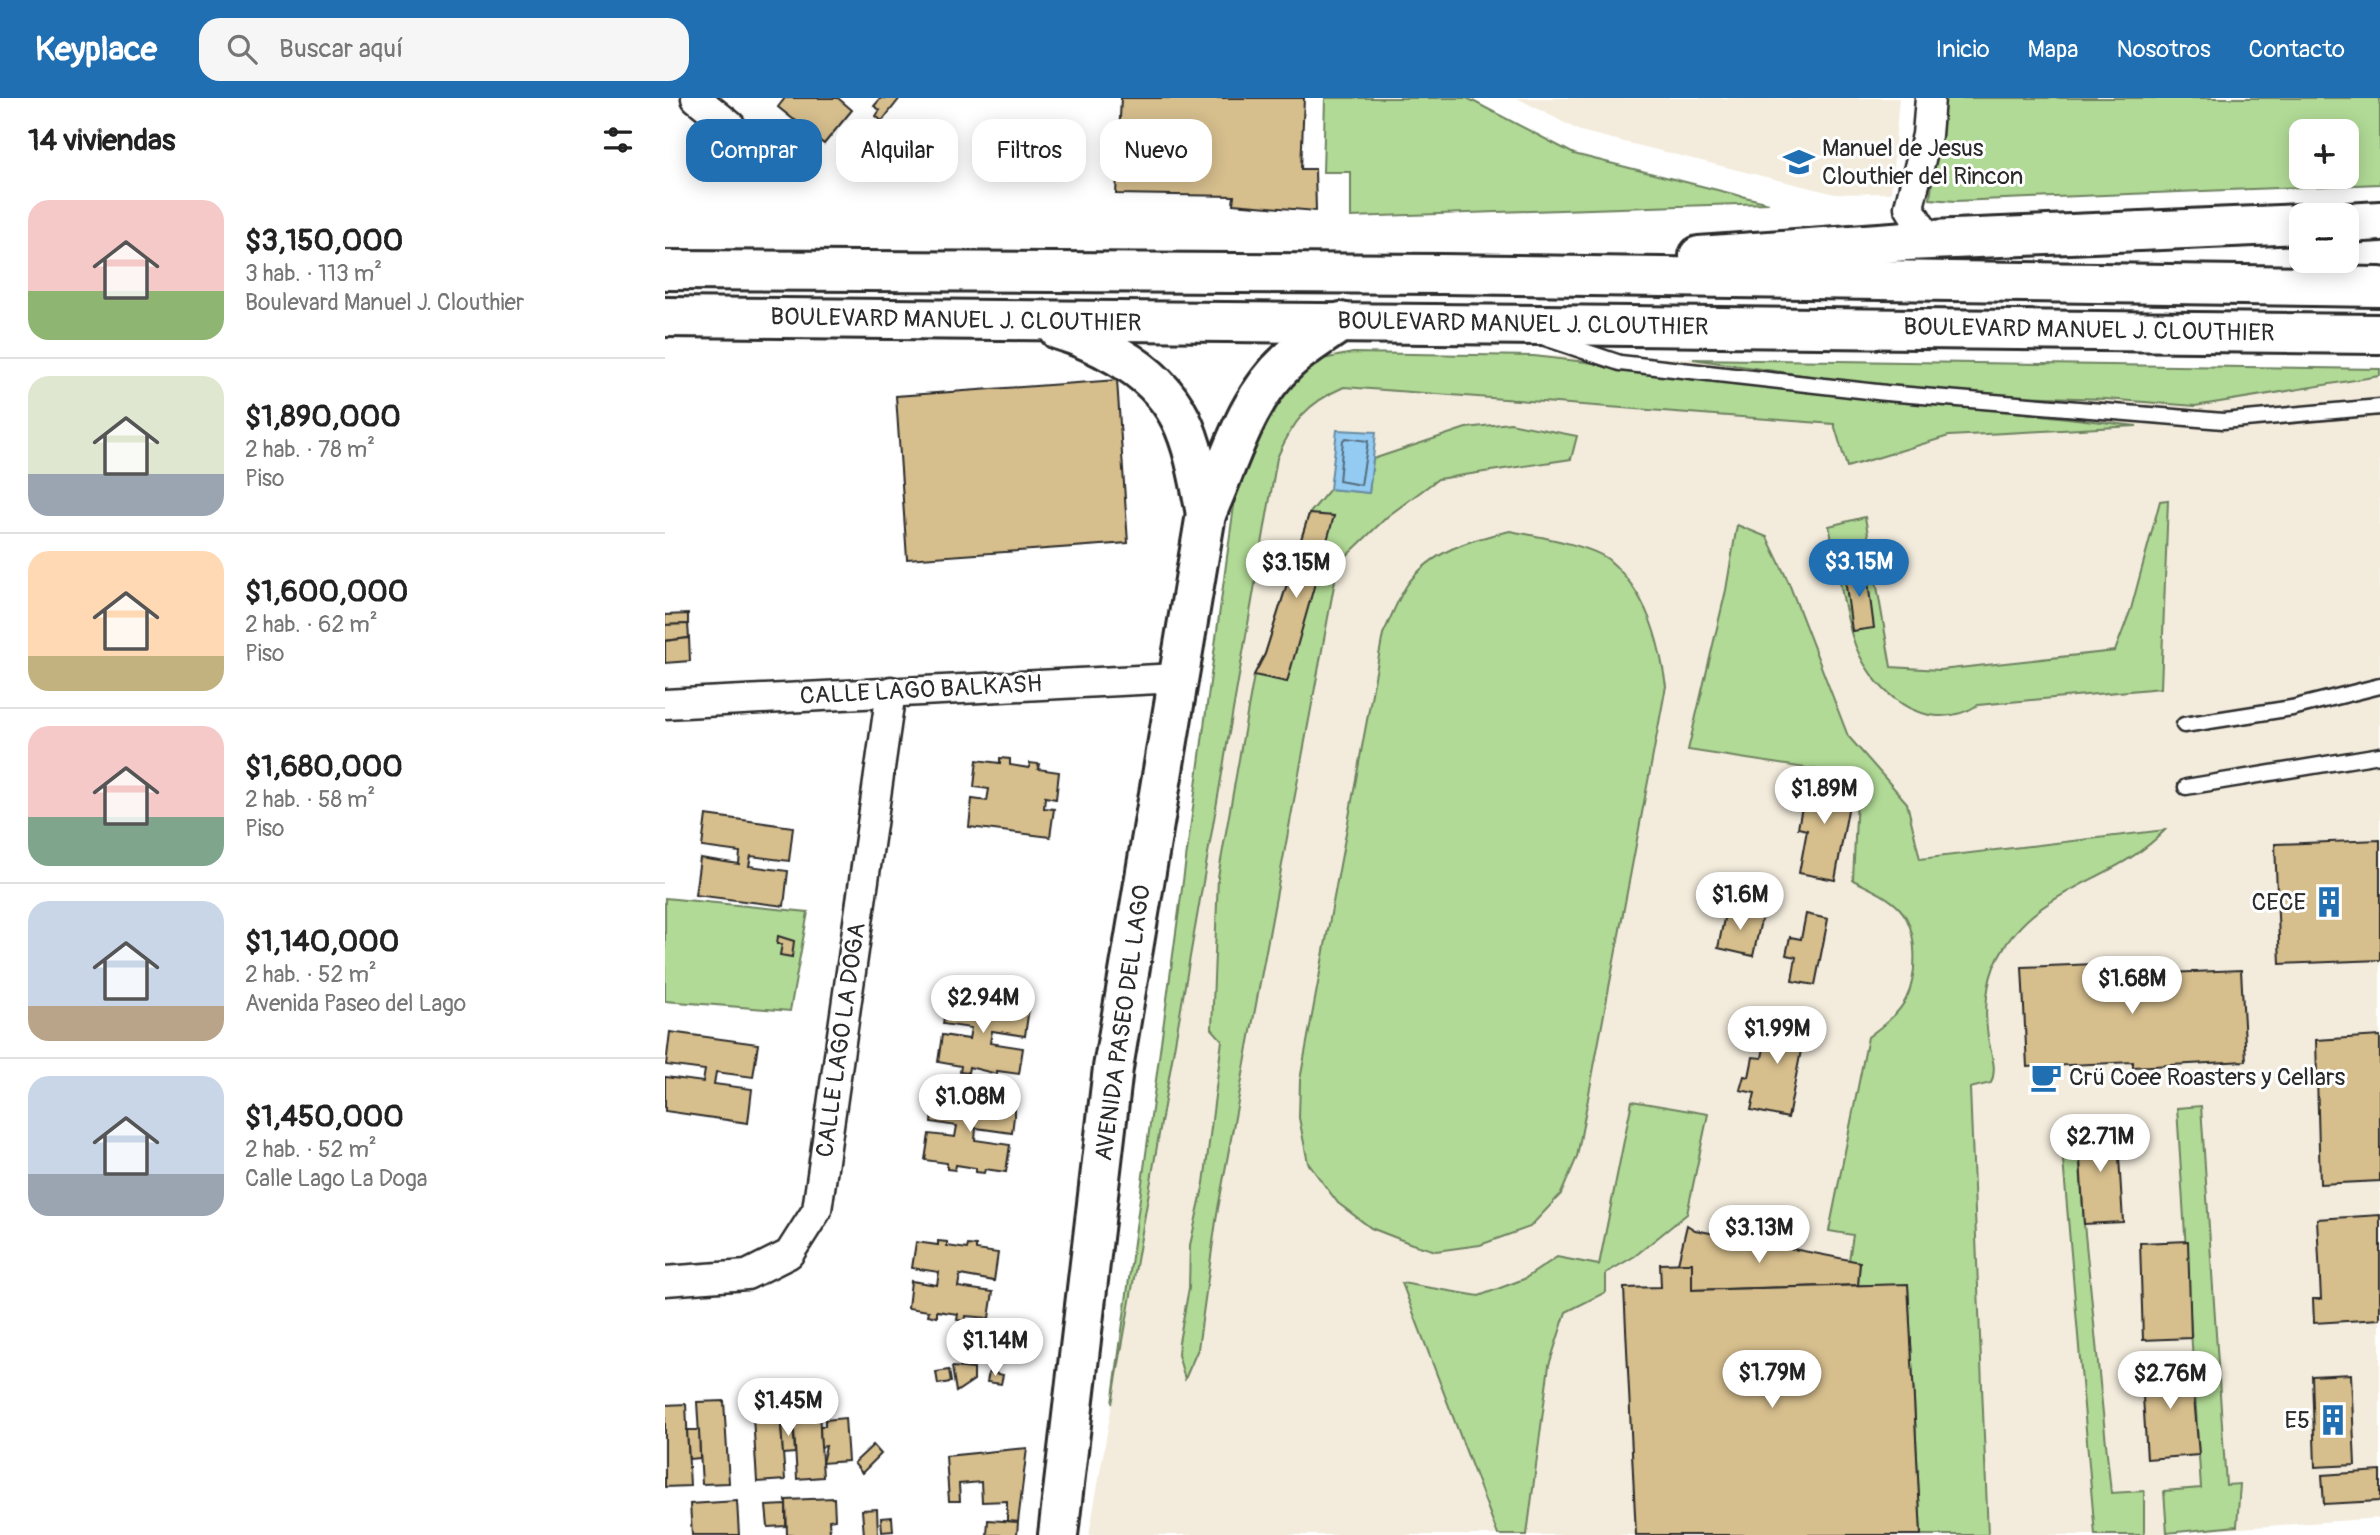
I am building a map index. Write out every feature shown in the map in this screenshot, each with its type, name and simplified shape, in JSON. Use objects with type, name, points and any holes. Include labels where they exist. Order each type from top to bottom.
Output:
[{"type":"main road","points":[[2359,222],[2380,221]]},
{"type":"main road","points":[[1442,274],[1929,240],[2289,225]]},
{"type":"main road","name":"BOULEVARD MANUEL J. CLOUTHIER","points":[[665,270],[1442,274],[2380,287]]},
{"type":"main road","name":"BOULEVARD MANUEL J. CLOUTHIER","points":[[665,317],[1030,322],[1998,327],[2380,334]]},
{"type":"main road","points":[[1030,322],[1073,334],[1105,349],[1137,367],[1167,394],[1195,456],[1206,514]]},
{"type":"main road","points":[[1206,514],[1236,439],[1261,393],[1288,360],[1341,322]]},
{"type":"main road","name":"AVENIDA PASEO DEL LAGO","points":[[1058,1535],[1113,1068],[1206,514]]},
{"type":"street","points":[[696,98],[722,119]]},
{"type":"street","points":[[1929,240],[1909,207],[1927,135],[1930,98]]},
{"type":"street","name":"CALLE LAGO BALKASH","points":[[665,704],[1178,678]]},
{"type":"street","name":"CALLE LAGO LA DOGA","points":[[665,1281],[747,1275],[789,1254],[817,1210],[891,691]]},
{"type":"lane","points":[[1506,325],[1620,363],[1886,393],[2224,421],[2380,407]]},
{"type":"lane","points":[[2184,725],[2292,708],[2380,686]]},
{"type":"lane","points":[[2186,787],[2380,755]]},
{"type":"shaded area","name":"Manuel de Jesus Clouthier del Rincon","points":[[1517,98],[1899,98],[1891,193],[1835,194],[1580,131]]},
{"type":"shaded area","points":[[1336,354],[2380,369],[2380,1518],[2142,1535],[1089,1535],[1112,1404],[1238,476]]},
{"type":"green space","points":[[1325,98],[1467,98],[1574,154],[1769,203],[1351,217],[1351,172],[1323,172]]},
{"type":"green space","points":[[1943,98],[2380,98],[2380,184],[2359,185],[2359,119],[2289,119],[2289,188],[1955,201],[1930,199]]},
{"type":"green space","points":[[1353,353],[1534,356],[2137,426],[1949,436],[1847,467],[1834,424],[1344,387],[1311,407],[1295,423],[1277,458],[1112,1404],[1238,476],[1256,417],[1313,361]]},
{"type":"green space","points":[[1693,359],[2380,369],[2380,376],[2195,406],[2106,399],[1923,393]]},
{"type":"green space","points":[[1510,423],[1577,436],[1571,459],[1438,479],[1388,516],[1338,564],[1217,1214],[1198,1349],[1185,1379],[1178,1355],[1179,1342],[1189,1288],[1190,1245],[1204,1183],[1222,1040],[1212,1029],[1218,877],[1254,675],[1265,654],[1309,514],[1330,489],[1369,493],[1373,459],[1466,428]]},
{"type":"green space","points":[[2168,500],[2161,688],[1978,705],[1958,714],[1938,716],[1919,712],[1901,703],[1871,674],[1860,656],[1848,623],[1829,526],[1865,517],[1891,667],[1940,670],[2115,651],[2131,609],[2160,501]]},
{"type":"green space","points":[[1737,525],[1767,537],[1788,581],[1848,736],[1907,803],[1920,859],[2165,830],[2123,863],[2054,900],[2033,915],[2014,934],[1998,958],[1991,977],[1986,1017],[1994,1066],[1993,1077],[1991,1083],[1970,1088],[1988,1535],[1921,1535],[1908,1285],[1858,1285],[1860,1262],[1849,1260],[1853,1235],[1829,1231],[1868,1037],[1903,1005],[1910,989],[1914,965],[1910,928],[1900,909],[1884,896],[1853,880],[1858,776],[1688,750],[1726,590]]},
{"type":"green space","points":[[1510,531],[1562,542],[1589,550],[1609,560],[1633,587],[1642,602],[1655,634],[1666,686],[1577,1157],[1561,1194],[1530,1227],[1480,1245],[1436,1251],[1371,1228],[1338,1203],[1308,1163],[1299,1118],[1300,1080],[1383,634],[1407,585],[1428,563],[1453,548]]},
{"type":"green space","points":[[665,898],[808,912],[790,1011],[665,1001]]},
{"type":"green space","points":[[1632,1101],[1708,1114],[1687,1214],[1635,1256],[1606,1273],[1606,1292],[1566,1312],[1549,1365],[1527,1535],[1498,1535],[1402,1283],[1479,1296],[1524,1279],[1557,1257],[1599,1265]]},
{"type":"green space","points":[[2201,1106],[2226,1485],[2240,1484],[2237,1526],[2167,1533],[2164,1491],[2201,1488],[2177,1108]]},
{"type":"green space","points":[[2061,1136],[2078,1136],[2084,1224],[2111,1493],[2144,1491],[2144,1535],[2095,1535]]},
{"type":"water","points":[[1337,430],[1376,432],[1369,493],[1330,489]]},
{"type":"building","points":[[785,98],[838,98],[852,110],[845,119],[836,119],[836,129],[824,144],[822,119],[793,119],[778,107]]},
{"type":"building","points":[[881,98],[900,98],[884,119],[876,116],[880,110],[874,106]]},
{"type":"building","points":[[1121,98],[1304,98],[1301,169],[1315,169],[1316,211],[1233,204],[1234,196],[1116,194],[1117,182],[1212,182],[1212,119],[1120,119]]},
{"type":"building","points":[[1117,380],[1128,543],[907,559],[896,396]]},
{"type":"building","points":[[1309,514],[1334,516],[1287,682],[1254,675],[1265,654]]},
{"type":"building","points":[[1866,567],[1874,628],[1852,631],[1844,571]]},
{"type":"building","points":[[688,614],[688,624],[665,625],[665,615]]},
{"type":"building","points":[[688,624],[689,638],[665,641],[665,625]]},
{"type":"building","points":[[689,638],[690,661],[665,663],[665,641]]},
{"type":"building","points":[[1000,758],[1010,759],[1010,765],[1029,768],[1030,763],[1039,764],[1038,769],[1059,772],[1056,799],[1045,797],[1044,808],[1054,809],[1050,837],[969,827],[972,799],[987,801],[989,789],[974,787],[977,760],[1000,763]]},
{"type":"building","points":[[1817,776],[1853,783],[1835,880],[1799,873],[1807,830],[1798,828],[1802,807],[1797,806],[1799,792],[1813,795]]},
{"type":"building","points":[[706,815],[793,827],[789,861],[751,856],[749,866],[788,871],[784,906],[695,895],[700,858],[739,864],[740,852],[702,847]]},
{"type":"building","name":"CECE","points":[[2380,840],[2380,960],[2280,964],[2275,844]]},
{"type":"building","points":[[1726,909],[1762,916],[1753,956],[1718,948]]},
{"type":"building","points":[[1806,914],[1828,919],[1815,985],[1792,981],[1796,957],[1786,955],[1790,937],[1801,939]]},
{"type":"building","points":[[778,936],[794,941],[792,957],[780,955],[782,944],[777,944]]},
{"type":"building","points":[[2142,962],[2143,974],[2241,970],[2246,1061],[2133,1067],[2133,1062],[2027,1067],[2022,967]]},
{"type":"building","points":[[965,989],[1008,993],[1007,1000],[999,999],[998,1004],[978,1001],[979,996],[963,998]]},
{"type":"building","points":[[969,995],[979,996],[978,1001],[998,1004],[999,999],[1007,1000],[1007,1005],[1029,1008],[1025,1036],[992,1031],[990,1043],[1023,1048],[1019,1074],[997,1071],[997,1074],[969,1067],[968,1073],[960,1072],[961,1066],[938,1062],[942,1035],[969,1039],[971,1028],[943,1024],[947,996],[969,999]]},
{"type":"building","points":[[1771,1012],[1807,1019],[1788,1118],[1751,1110],[1755,1093],[1740,1090],[1744,1076],[1749,1077],[1753,1057],[1762,1058]]},
{"type":"building","points":[[670,1032],[758,1044],[753,1077],[716,1072],[714,1084],[752,1089],[748,1123],[665,1111],[665,1077],[703,1082],[705,1070],[666,1065]]},
{"type":"building","points":[[2380,1036],[2380,1181],[2320,1184],[2316,1040]]},
{"type":"building","points":[[958,1085],[977,1087],[975,1103],[964,1101],[965,1096],[956,1095]]},
{"type":"building","points":[[956,1095],[965,1096],[964,1101],[985,1104],[985,1099],[994,1100],[993,1105],[1015,1108],[1012,1133],[976,1128],[975,1140],[1010,1145],[1006,1172],[985,1169],[984,1173],[976,1172],[976,1168],[956,1165],[955,1170],[947,1169],[947,1163],[925,1160],[929,1134],[955,1137],[957,1126],[931,1122],[934,1097],[955,1100]]},
{"type":"building","points":[[2117,1124],[2123,1222],[2084,1224],[2078,1126]]},
{"type":"building","points":[[2380,1215],[2380,1319],[2314,1323],[2313,1299],[2321,1299],[2317,1219]]},
{"type":"building","points":[[1687,1225],[1695,1230],[1860,1262],[1858,1285],[1692,1290],[1692,1263],[1678,1263]]},
{"type":"building","points":[[938,1241],[947,1242],[947,1246],[967,1249],[968,1245],[976,1246],[976,1250],[998,1253],[994,1281],[960,1275],[958,1287],[993,1292],[989,1318],[966,1316],[965,1321],[957,1320],[958,1314],[937,1311],[937,1317],[928,1315],[929,1311],[908,1308],[911,1281],[937,1285],[939,1272],[912,1268],[916,1242],[938,1245]]},
{"type":"building","points":[[2188,1241],[2191,1338],[2143,1340],[2140,1243]]},
{"type":"building","points":[[1692,1263],[1692,1290],[1908,1284],[1921,1535],[1636,1535],[1624,1288],[1661,1287],[1660,1264]]},
{"type":"building","points":[[2191,1362],[2199,1455],[2147,1459],[2141,1366]]},
{"type":"building","points":[[952,1367],[974,1369],[974,1380],[956,1392]]},
{"type":"building","points":[[949,1370],[951,1382],[938,1384],[936,1372]]},
{"type":"building","points":[[989,1372],[1003,1375],[1001,1384],[987,1382]]},
{"type":"building","name":"E5","points":[[2351,1374],[2355,1465],[2315,1467],[2312,1376]]},
{"type":"building","points":[[818,1395],[823,1477],[797,1479],[792,1397]]},
{"type":"building","points":[[779,1398],[785,1480],[757,1482],[752,1400]]},
{"type":"building","points":[[724,1401],[729,1483],[702,1484],[697,1402]]},
{"type":"building","points":[[686,1404],[690,1486],[665,1487],[665,1405]]},
{"type":"building","points":[[845,1418],[848,1461],[822,1463],[826,1446],[821,1447],[820,1426],[825,1426],[825,1420]]},
{"type":"building","points":[[781,1423],[793,1423],[795,1453],[783,1454]]},
{"type":"building","points":[[687,1430],[699,1430],[700,1458],[689,1459]]},
{"type":"building","points":[[873,1445],[881,1454],[862,1473],[854,1463]]},
{"type":"building","points":[[1027,1448],[1018,1522],[1007,1521],[1007,1501],[982,1502],[981,1482],[959,1484],[960,1501],[949,1501],[946,1456]]},
{"type":"building","name":"E5","points":[[2380,1471],[2380,1501],[2324,1504],[2322,1475]]},
{"type":"building","points":[[834,1498],[835,1519],[829,1520],[830,1535],[787,1535],[786,1500]]},
{"type":"building","points":[[737,1501],[739,1535],[692,1535],[690,1504]]},
{"type":"building","points":[[786,1505],[786,1526],[768,1527],[766,1506]]},
{"type":"building","points":[[877,1509],[878,1535],[864,1535],[862,1510]]},
{"type":"building","points":[[892,1517],[893,1531],[882,1532],[881,1518]]},
{"type":"building","points":[[988,1520],[1018,1522],[1017,1535],[987,1535]]},
{"type":"place","name":"Manuel de Jesus Clouthier del Rincon","points":[[1799,162]]},
{"type":"place","name":"CECE","points":[[2329,902]]},
{"type":"place","name":"Crü Coee Roasters y Cellars","points":[[2046,1077]]},
{"type":"place","name":"E5","points":[[2333,1420]]}]
